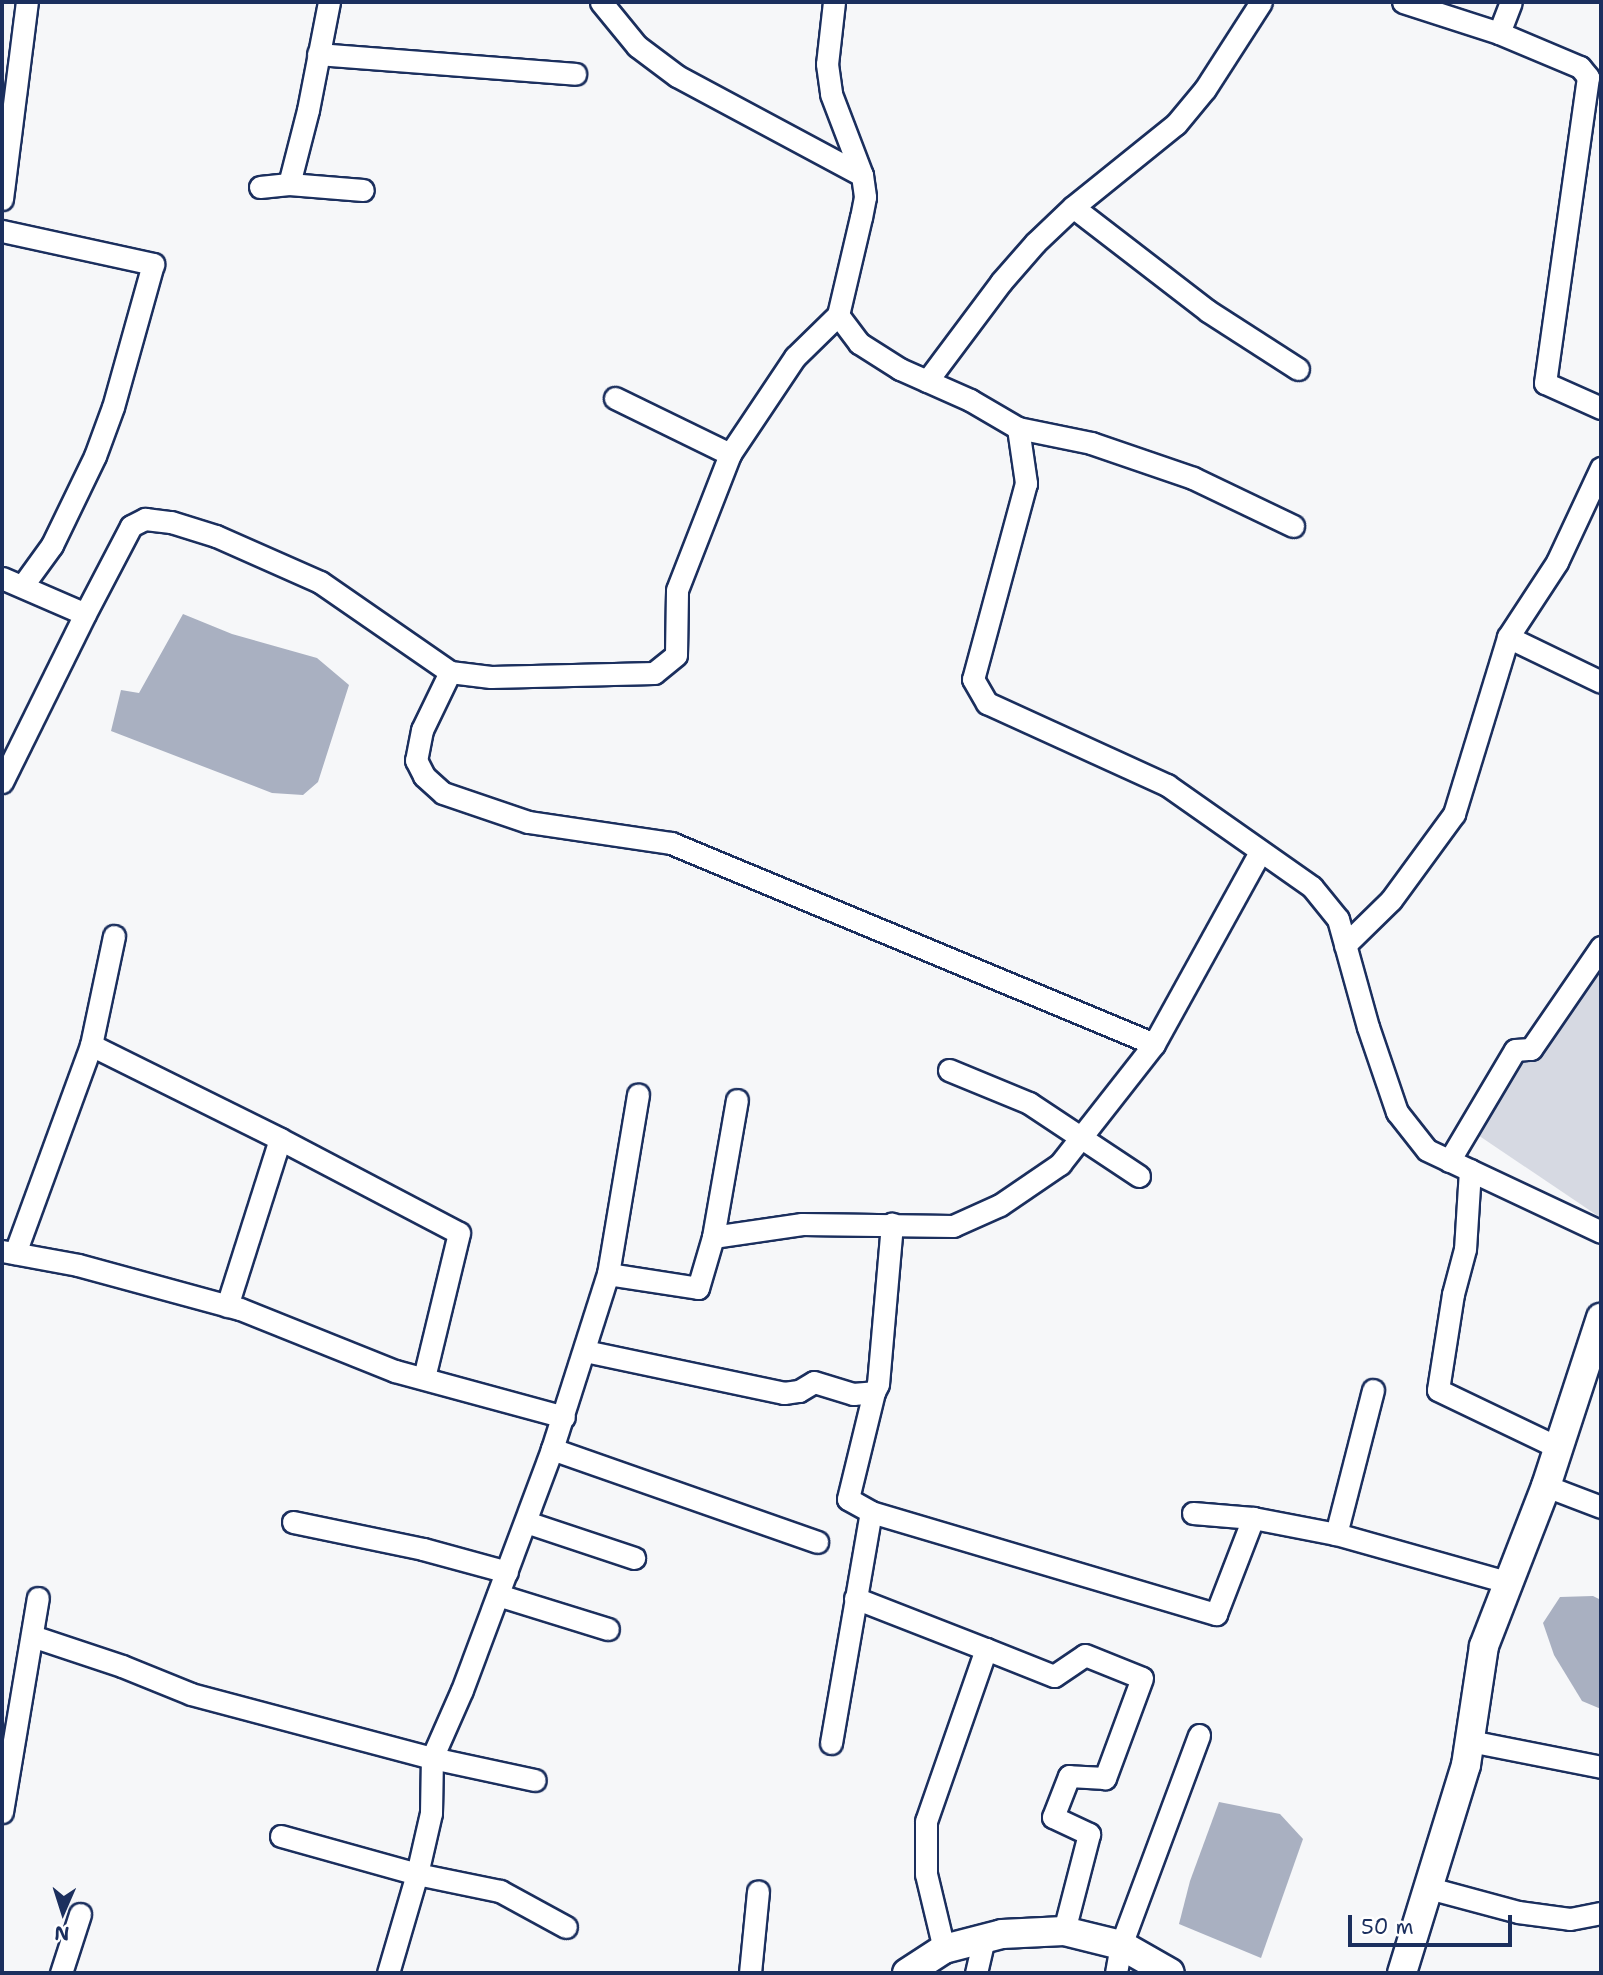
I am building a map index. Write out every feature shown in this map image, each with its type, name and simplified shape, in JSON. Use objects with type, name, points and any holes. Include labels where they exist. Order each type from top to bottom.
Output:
[{"type":"street","points":[[2,199],[6,138],[27,2]]},
{"type":"street","points":[[289,184],[329,2]]},
{"type":"street","points":[[601,2],[637,46],[677,76],[862,175]]},
{"type":"street","points":[[2,782],[131,526],[145,519],[171,522],[216,536],[320,582],[450,672],[491,677],[654,673],[676,655],[677,590],[730,454],[795,357],[838,315],[863,207],[862,175],[831,94],[827,64],[834,2]]},
{"type":"street","points":[[927,381],[1001,282],[1035,243],[1073,207],[1176,124],[1205,89],[1261,2]]},
{"type":"street","points":[[1403,2],[1499,33],[1580,67],[1594,77],[1545,383],[1601,408]]},
{"type":"street","points":[[1499,33],[1511,2]]},
{"type":"street","points":[[318,54],[575,74]]},
{"type":"street","points":[[260,187],[289,184],[363,190]]},
{"type":"street","points":[[1073,207],[1208,311],[1298,369]]},
{"type":"street","points":[[2,231],[153,264],[113,407],[95,456],[52,545],[23,585]]},
{"type":"street","points":[[838,315],[859,343],[900,369],[970,400],[1018,428],[1091,443],[1193,478],[1293,526]]},
{"type":"street","points":[[615,398],[730,454]]},
{"type":"street","points":[[1018,428],[1026,483],[973,678],[987,703],[1167,785],[1312,887],[1338,919],[1368,1027],[1397,1112],[1427,1150],[1601,1232]]},
{"type":"street","points":[[1345,945],[1391,900],[1454,814],[1508,637],[1557,562],[1601,468]]},
{"type":"street","points":[[2,578],[85,614]]},
{"type":"street","points":[[1508,637],[1601,682]]},
{"type":"street","points":[[450,672],[422,730],[416,760],[424,776],[443,793],[528,822],[671,843],[1154,1044]]},
{"type":"street","points":[[713,1237],[802,1224],[953,1226],[988,1210],[1060,1164],[1083,1139],[1154,1044],[1260,852]]},
{"type":"street","points":[[114,936],[91,1045],[8,1252],[78,1265],[227,1306],[395,1371],[564,1417]]},
{"type":"street","points":[[1449,1161],[1515,1049],[1531,1049],[1601,947]]},
{"type":"street","points":[[91,1045],[280,1139],[460,1234],[424,1378]]},
{"type":"street","points":[[949,1070],[1029,1103],[1139,1176]]},
{"type":"street","points":[[388,1973],[417,1874],[431,1813],[432,1758],[507,1572],[564,1417],[608,1274],[638,1094]]},
{"type":"street","points":[[608,1274],[698,1288],[713,1237],[737,1100]]},
{"type":"street","points":[[227,1306],[280,1139]]},
{"type":"street","points":[[1470,1170],[1465,1249],[1453,1294],[1438,1390],[1556,1447]]},
{"type":"street","points":[[892,1224],[878,1384],[848,1499],[871,1512],[1216,1614],[1253,1518]]},
{"type":"street","points":[[1402,1973],[1466,1765],[1484,1646],[1546,1486],[1556,1447],[1601,1318]]},
{"type":"street","points":[[585,1351],[784,1393],[799,1391],[814,1382],[853,1394],[874,1392]]},
{"type":"street","points":[[1336,1534],[1373,1390]]},
{"type":"street","points":[[552,1449],[817,1542]]},
{"type":"street","points":[[1546,1486],[1601,1507]]},
{"type":"street","points":[[831,1743],[871,1512]]},
{"type":"street","points":[[1194,1513],[1253,1518],[1336,1534],[1507,1582]]},
{"type":"street","points":[[526,1521],[634,1558]]},
{"type":"street","points":[[293,1522],[423,1549],[507,1572]]},
{"type":"street","points":[[498,1595],[608,1629]]},
{"type":"street","points":[[2,1812],[38,1598]]},
{"type":"street","points":[[856,1598],[1054,1676],[1085,1655],[1142,1678],[1105,1778],[1069,1776],[1053,1817],[1089,1834],[1063,1931]]},
{"type":"street","points":[[32,1636],[122,1666],[191,1694],[432,1758],[535,1780]]},
{"type":"street","points":[[944,1950],[926,1874],[926,1821],[986,1649]]},
{"type":"street","points":[[1116,1973],[1121,1945],[1199,1735]]},
{"type":"street","points":[[1470,1741],[1601,1767]]},
{"type":"street","points":[[281,1836],[417,1874],[500,1891],[566,1927]]},
{"type":"street","points":[[1429,1888],[1518,1912],[1570,1919],[1601,1913]]},
{"type":"street","points":[[750,1973],[758,1891]]},
{"type":"street","points":[[61,1973],[80,1914]]},
{"type":"street","points":[[907,1973],[944,1950],[1002,1934],[1063,1931],[1121,1945],[1170,1973]]},
{"type":"street","points":[[976,1973],[984,1939]]},
{"type":"shaded area","points":[[1601,958],[1601,1218],[1469,1129]]},
{"type":"water","points":[[183,614],[232,634],[317,658],[349,685],[318,782],[303,795],[272,793],[111,731],[121,690],[139,693]]},
{"type":"water","points":[[1593,1596],[1601,1600],[1601,1709],[1582,1701],[1554,1655],[1543,1623],[1560,1597]]},
{"type":"water","points":[[1219,1802],[1280,1814],[1303,1839],[1261,1958],[1179,1924],[1190,1881]]}]
